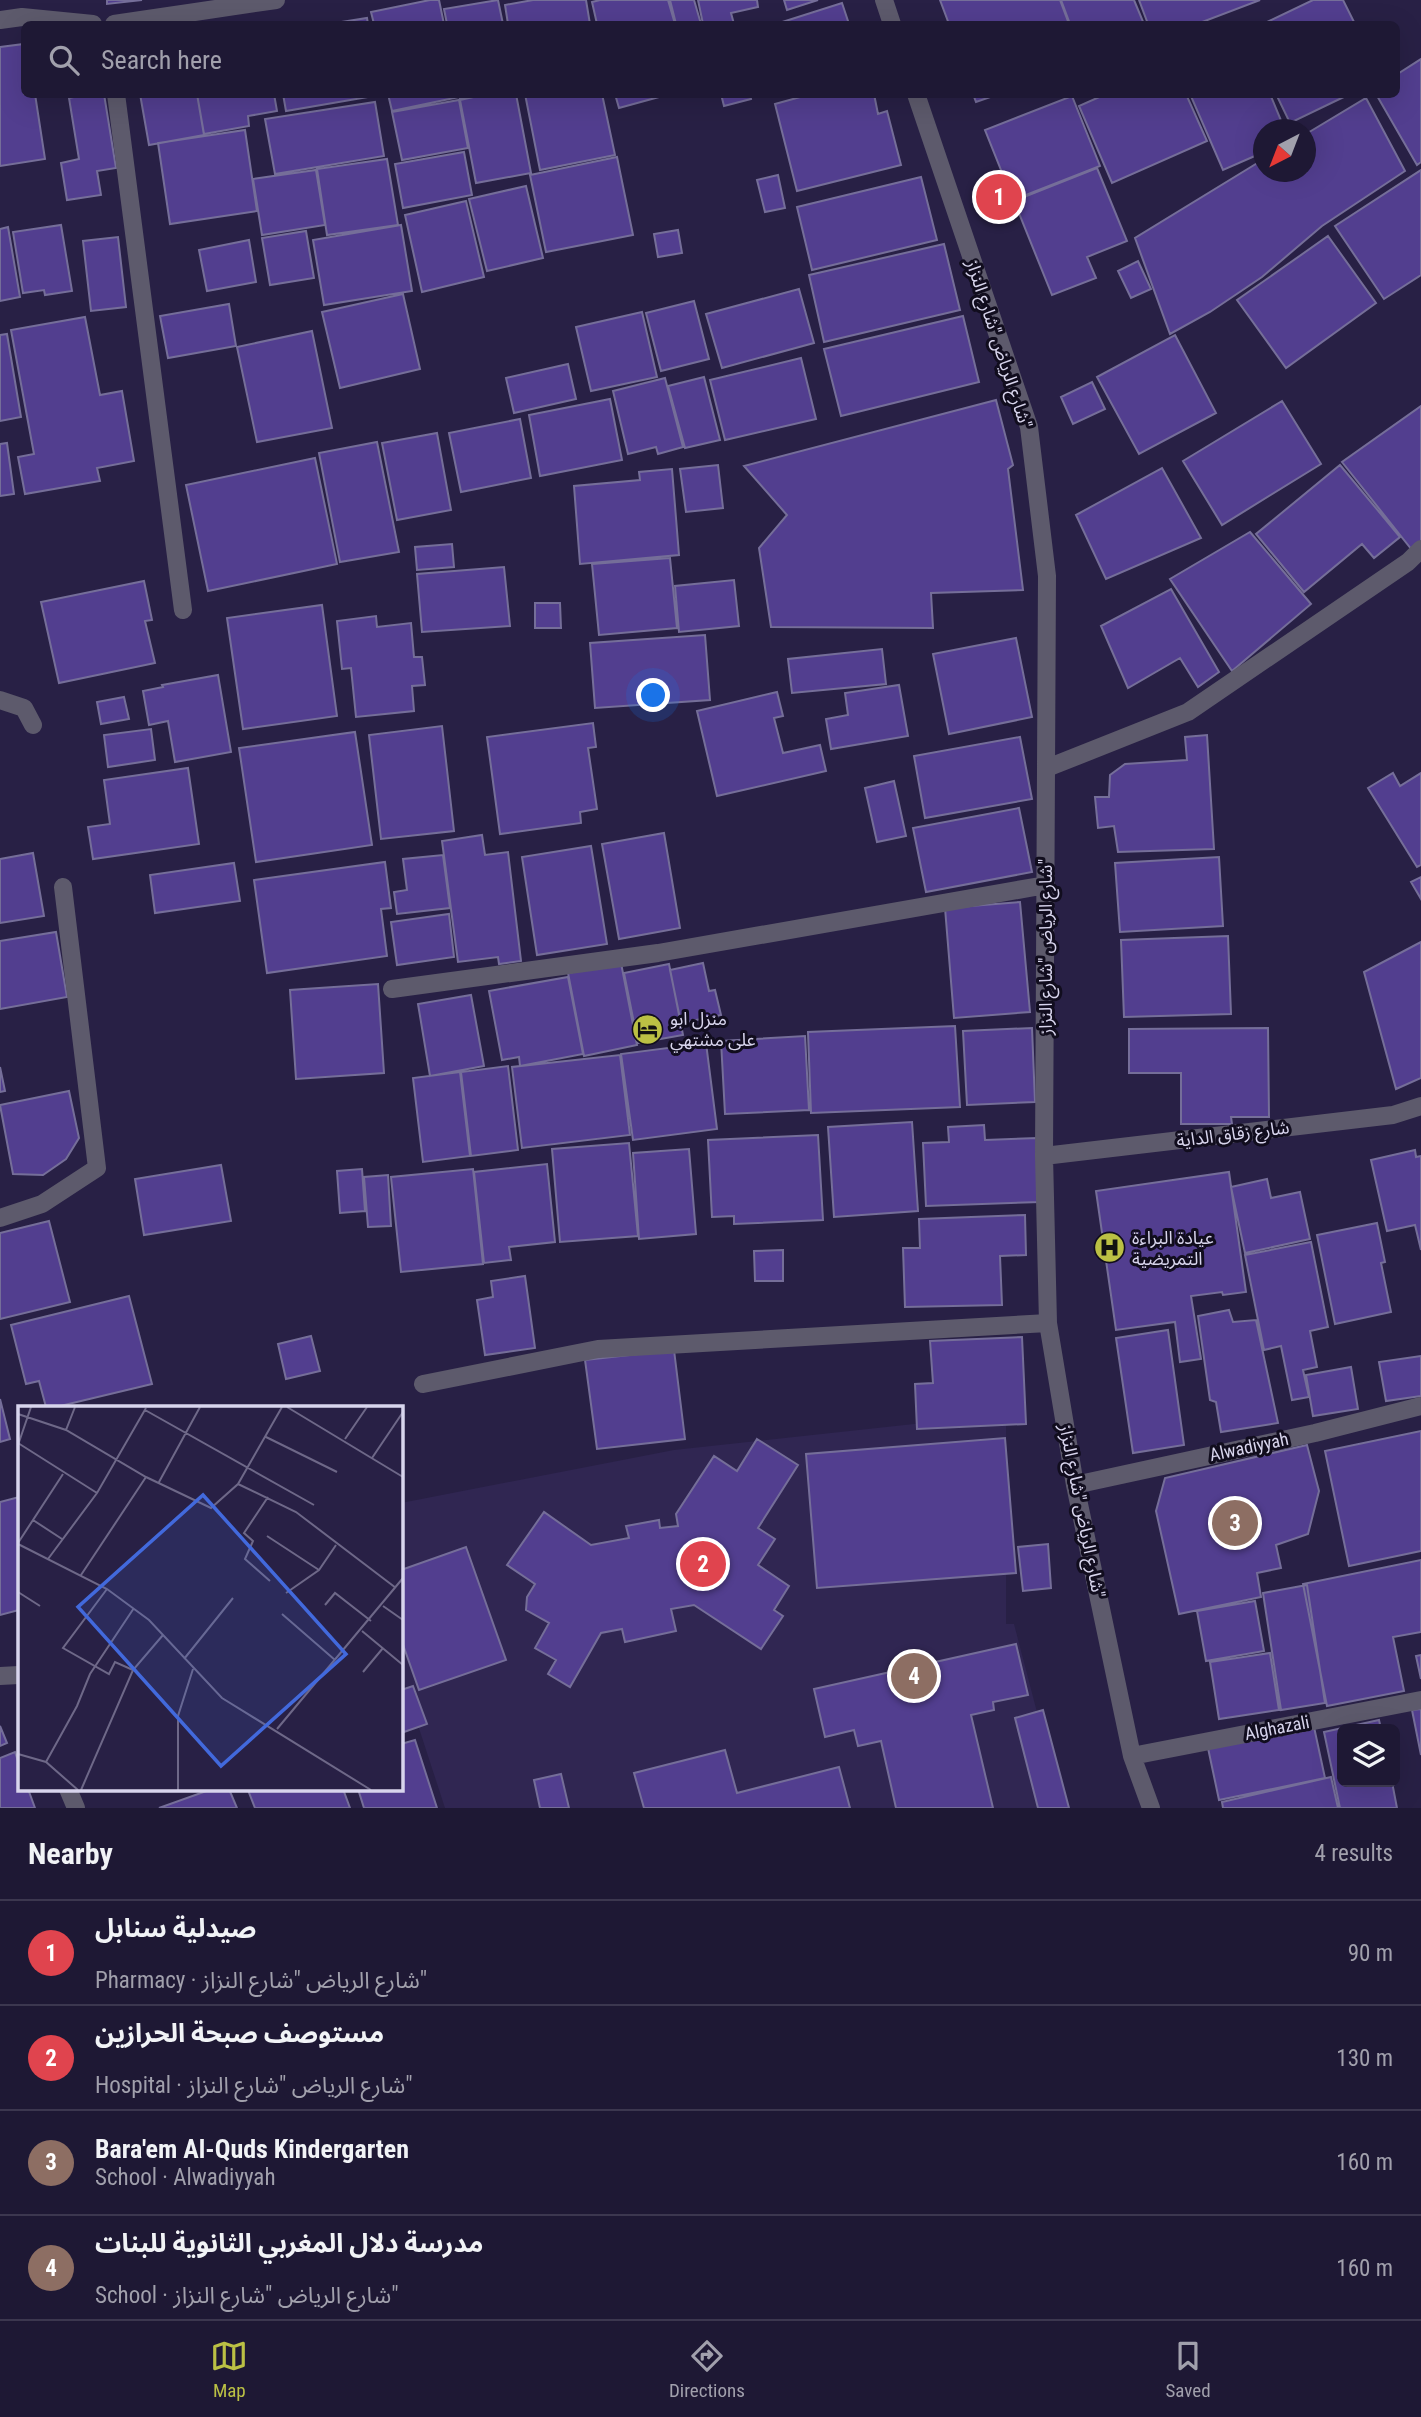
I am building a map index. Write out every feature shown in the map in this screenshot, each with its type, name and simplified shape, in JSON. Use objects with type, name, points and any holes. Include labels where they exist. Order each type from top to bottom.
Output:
[{"type":"street","points":[[134,21],[276,0]]},
{"type":"street","points":[[884,0],[891,21]]},
{"type":"street","points":[[0,20],[22,18],[58,21]]},
{"type":"street","points":[[117,98],[183,610]]},
{"type":"street","name":"شارع الرياض \"شارع النزاز\"","points":[[917,98],[1029,427],[1047,576],[1044,1156],[1048,1323],[1075,1485],[1132,1756],[1150,1808]]},
{"type":"street","points":[[1047,768],[1188,712],[1408,562],[1421,549]]},
{"type":"street","points":[[0,700],[24,708],[33,725]]},
{"type":"street","points":[[392,989],[658,953],[1046,885]]},
{"type":"street","points":[[0,1218],[42,1204],[97,1168],[63,887]]},
{"type":"street","name":"شارع زقاق الداية","points":[[1044,1156],[1393,1115],[1421,1106]]},
{"type":"street","points":[[423,1384],[598,1349],[1048,1323]]},
{"type":"street","name":"Alwadiyyah","points":[[1075,1485],[1315,1433],[1421,1406]]},
{"type":"street","points":[[0,1676],[18,1675]]},
{"type":"street","name":"Alghazali","points":[[1132,1756],[1421,1700]]},
{"type":"street","points":[[68,1790],[76,1808]]},
{"type":"shaded area","points":[[1006,1414],[1006,1624],[1014,1624],[1062,1808],[445,1808],[402,1676],[402,1503],[674,1450]]},
{"type":"building","points":[[107,0],[142,0],[107,4]]},
{"type":"building","points":[[439,0],[443,21],[373,21],[371,12]]},
{"type":"building","points":[[498,0],[502,21],[446,21],[444,9]]},
{"type":"building","points":[[533,0],[586,0],[590,21],[508,21],[505,5]]},
{"type":"building","points":[[668,0],[674,21],[596,21],[592,2]]},
{"type":"building","points":[[670,0],[694,0],[700,21],[675,21]]},
{"type":"building","points":[[698,0],[757,0],[758,7],[731,13],[733,21],[702,21]]},
{"type":"building","points":[[784,0],[818,0],[787,10]]},
{"type":"building","points":[[940,0],[1060,0],[1068,21],[948,21]]},
{"type":"building","points":[[1061,0],[1134,0],[1143,21],[1069,21]]},
{"type":"building","points":[[1139,0],[1260,0],[1205,21],[1147,21]]},
{"type":"building","points":[[1313,0],[1343,0],[1354,21],[1269,21]]},
{"type":"building","points":[[842,3],[848,21],[785,21]]},
{"type":"building","points":[[21,44],[21,98],[36,98],[45,159],[0,166],[0,47]]},
{"type":"building","points":[[1421,59],[1421,162],[1417,165],[1378,98],[1400,98],[1400,72]]},
{"type":"building","points":[[69,98],[105,98],[116,168],[97,171],[101,195],[67,200],[61,163],[79,159]]},
{"type":"building","points":[[141,98],[198,98],[204,135],[149,145]]},
{"type":"building","points":[[198,98],[275,98],[277,111],[248,116],[249,126],[204,134]]},
{"type":"building","points":[[284,98],[362,98],[286,111]]},
{"type":"building","points":[[389,98],[454,98],[392,111]]},
{"type":"building","points":[[517,98],[531,173],[476,183],[460,100]]},
{"type":"building","points":[[526,98],[603,98],[615,155],[540,170]]},
{"type":"building","points":[[616,98],[655,98],[619,108]]},
{"type":"building","points":[[722,98],[751,98],[751,99],[724,106]]},
{"type":"building","points":[[797,98],[875,98],[878,114],[887,111],[901,165],[797,191],[775,104]]},
{"type":"building","points":[[1073,98],[1100,166],[1013,200],[985,130]]},
{"type":"building","points":[[1097,98],[1188,98],[1207,141],[1112,183],[1079,106]]},
{"type":"building","points":[[1192,98],[1272,98],[1280,119],[1253,119],[1253,157],[1223,170]]},
{"type":"building","points":[[1278,98],[1342,98],[1298,119],[1288,119]]},
{"type":"building","points":[[1366,98],[1405,171],[1322,226],[1262,277],[1210,312],[1170,334],[1135,238],[1253,166],[1253,182],[1316,182],[1316,128]]},
{"type":"building","points":[[459,100],[468,148],[402,160],[392,112]]},
{"type":"building","points":[[375,102],[384,156],[275,174],[265,119]]},
{"type":"building","points":[[245,130],[257,211],[170,224],[158,143]]},
{"type":"building","points":[[464,152],[472,195],[403,208],[395,164]]},
{"type":"building","points":[[617,157],[633,235],[546,252],[530,175]]},
{"type":"building","points":[[387,159],[398,225],[327,235],[317,169]]},
{"type":"building","points":[[1097,168],[1127,241],[1087,257],[1096,278],[1052,295],[1014,201]]},
{"type":"building","points":[[316,170],[325,225],[262,235],[253,179]]},
{"type":"building","points":[[1421,170],[1421,275],[1384,299],[1335,226]]},
{"type":"building","points":[[778,175],[785,208],[765,212],[757,180]]},
{"type":"building","points":[[921,177],[937,240],[812,270],[797,207]]},
{"type":"building","points":[[526,186],[543,258],[487,271],[469,199]]},
{"type":"building","points":[[466,201],[484,277],[422,292],[405,215]]},
{"type":"building","points":[[61,225],[72,291],[45,295],[44,290],[23,293],[13,232]]},
{"type":"building","points":[[401,225],[412,291],[324,305],[313,240]]},
{"type":"building","points":[[8,227],[20,297],[0,301],[0,229]]},
{"type":"building","points":[[678,230],[682,253],[658,257],[654,234]]},
{"type":"building","points":[[306,231],[314,278],[270,285],[262,238]]},
{"type":"building","points":[[1328,236],[1376,303],[1286,368],[1237,300]]},
{"type":"building","points":[[118,237],[126,307],[91,311],[83,241]]},
{"type":"building","points":[[249,240],[256,282],[207,291],[199,250]]},
{"type":"building","points":[[944,244],[960,310],[824,342],[809,275]]},
{"type":"building","points":[[1138,261],[1151,289],[1131,298],[1118,271]]},
{"type":"building","points":[[799,289],[814,343],[722,368],[706,314]]},
{"type":"building","points":[[403,294],[420,369],[340,388],[322,312]]},
{"type":"building","points":[[694,301],[709,359],[661,371],[646,313]]},
{"type":"building","points":[[229,304],[236,346],[168,358],[160,316]]},
{"type":"building","points":[[642,312],[657,377],[591,391],[576,327]]},
{"type":"building","points":[[963,316],[979,382],[841,416],[824,349]]},
{"type":"building","points":[[85,317],[100,395],[122,391],[134,461],[97,468],[100,481],[25,494],[18,457],[34,454],[11,330]]},
{"type":"building","points":[[312,331],[332,428],[257,442],[237,347]]},
{"type":"building","points":[[7,334],[21,417],[0,421],[0,335]]},
{"type":"building","points":[[1175,335],[1216,413],[1139,454],[1097,377]]},
{"type":"building","points":[[801,358],[816,419],[725,440],[710,380]]},
{"type":"building","points":[[568,364],[576,399],[514,413],[506,378]]},
{"type":"building","points":[[704,377],[720,440],[685,448],[668,386]]},
{"type":"building","points":[[665,378],[683,447],[658,454],[656,447],[628,454],[613,391]]},
{"type":"building","points":[[1092,382],[1105,409],[1073,424],[1061,397]]},
{"type":"building","points":[[610,399],[622,460],[540,476],[529,415]]},
{"type":"building","points":[[996,400],[1013,465],[1008,469],[1023,590],[931,593],[933,628],[771,627],[759,548],[787,515],[744,466]]},
{"type":"building","points":[[1282,401],[1321,464],[1222,525],[1183,461]]},
{"type":"building","points":[[1421,406],[1421,541],[1412,550],[1342,462]]},
{"type":"building","points":[[520,419],[531,478],[461,492],[449,433]]},
{"type":"building","points":[[437,433],[451,510],[397,520],[382,443]]},
{"type":"building","points":[[377,442],[399,552],[340,562],[319,453]]},
{"type":"building","points":[[7,443],[14,494],[0,496],[0,444]]},
{"type":"building","points":[[315,458],[337,564],[208,591],[186,485]]},
{"type":"building","points":[[718,465],[723,508],[686,512],[680,469]]},
{"type":"building","points":[[1340,465],[1400,537],[1374,558],[1362,544],[1304,592],[1256,534]]},
{"type":"building","points":[[1162,468],[1201,538],[1106,579],[1076,515]]},
{"type":"building","points":[[672,469],[679,555],[580,564],[574,486],[640,480],[639,472]]},
{"type":"building","points":[[1250,532],[1311,604],[1232,671],[1170,579]]},
{"type":"building","points":[[452,544],[454,567],[417,570],[415,547]]},
{"type":"building","points":[[670,558],[677,628],[599,635],[592,564]]},
{"type":"building","points":[[504,567],[510,626],[422,632],[417,574]]},
{"type":"building","points":[[734,580],[739,626],[679,632],[675,586]]},
{"type":"building","points":[[144,581],[152,620],[145,621],[155,663],[59,683],[41,602]]},
{"type":"building","points":[[1171,589],[1219,672],[1198,687],[1180,658],[1128,688],[1101,626]]},
{"type":"building","points":[[535,603],[560,603],[561,628],[535,628]]},
{"type":"building","points":[[322,605],[337,716],[243,729],[227,618]]},
{"type":"building","points":[[376,616],[377,627],[411,623],[414,657],[422,657],[425,685],[412,686],[414,711],[356,717],[351,668],[342,669],[337,621]]},
{"type":"building","points":[[705,635],[710,700],[595,708],[590,643]]},
{"type":"building","points":[[1016,638],[1032,717],[949,734],[933,654]]},
{"type":"building","points":[[882,649],[886,684],[792,693],[788,659]]},
{"type":"building","points":[[218,675],[231,752],[175,762],[168,721],[149,725],[143,691]]},
{"type":"building","points":[[899,685],[908,736],[831,749],[826,719],[848,715],[845,693]]},
{"type":"building","points":[[777,692],[783,716],[774,718],[783,753],[820,745],[826,771],[717,796],[697,711]]},
{"type":"building","points":[[124,697],[129,719],[101,724],[97,702]]},
{"type":"building","points":[[593,723],[596,747],[588,748],[597,809],[580,812],[581,823],[500,834],[487,737]]},
{"type":"building","points":[[442,726],[454,831],[381,839],[369,735]]},
{"type":"building","points":[[151,729],[155,760],[108,767],[104,735]]},
{"type":"building","points":[[355,732],[372,845],[256,862],[239,748]]},
{"type":"building","points":[[1207,735],[1214,849],[1118,852],[1114,826],[1098,828],[1095,797],[1109,797],[1110,775],[1125,764],[1187,760],[1185,737]]},
{"type":"building","points":[[1020,737],[1032,799],[925,818],[914,756]]},
{"type":"building","points":[[188,768],[199,844],[93,859],[88,827],[110,824],[104,780]]},
{"type":"building","points":[[1393,773],[1400,786],[1421,773],[1421,865],[1417,867],[1368,788]]},
{"type":"building","points":[[894,781],[906,836],[877,842],[865,788]]},
{"type":"building","points":[[1019,808],[1032,872],[926,892],[913,828]]},
{"type":"building","points":[[664,833],[680,928],[619,939],[602,844]]},
{"type":"building","points":[[482,835],[485,855],[508,852],[521,961],[499,964],[498,957],[458,962],[442,841]]},
{"type":"building","points":[[591,846],[607,944],[537,955],[522,857]]},
{"type":"building","points":[[33,853],[44,916],[0,923],[0,859]]},
{"type":"building","points":[[443,855],[450,908],[397,914],[394,892],[407,890],[403,859]]},
{"type":"building","points":[[1219,857],[1223,926],[1120,932],[1115,863]]},
{"type":"building","points":[[385,862],[391,908],[381,909],[387,956],[267,973],[254,880]]},
{"type":"building","points":[[234,863],[240,901],[155,913],[150,875]]},
{"type":"building","points":[[1421,877],[1421,899],[1411,882]]},
{"type":"building","points":[[1020,902],[1030,1012],[954,1018],[945,908]]},
{"type":"building","points":[[449,914],[454,957],[397,965],[391,922]]},
{"type":"building","points":[[56,932],[67,997],[0,1009],[0,941]]},
{"type":"building","points":[[1228,936],[1231,1014],[1124,1017],[1121,940]]},
{"type":"building","points":[[1421,942],[1421,1078],[1396,1089],[1364,972]]},
{"type":"building","points":[[621,963],[637,1045],[584,1056],[568,973]]},
{"type":"building","points":[[703,963],[709,991],[715,990],[721,1015],[681,1023],[670,970]]},
{"type":"building","points":[[669,964],[683,1035],[638,1043],[624,973]]},
{"type":"building","points":[[568,977],[583,1054],[520,1066],[519,1057],[502,1060],[489,991]]},
{"type":"building","points":[[378,984],[384,1073],[296,1079],[290,990]]},
{"type":"building","points":[[471,995],[484,1066],[430,1076],[418,1004]]},
{"type":"building","points":[[955,1026],[960,1107],[811,1113],[808,1032]]},
{"type":"building","points":[[1032,1028],[1035,1102],[967,1105],[963,1031]]},
{"type":"building","points":[[1268,1028],[1269,1117],[1231,1117],[1232,1124],[1181,1124],[1181,1073],[1129,1073],[1129,1029]]},
{"type":"building","points":[[805,1036],[809,1110],[725,1114],[721,1041]]},
{"type":"building","points":[[706,1043],[717,1129],[633,1140],[621,1054]]},
{"type":"building","points":[[620,1055],[630,1135],[522,1148],[512,1067]]},
{"type":"building","points":[[508,1066],[518,1150],[471,1156],[461,1072]]},
{"type":"building","points":[[0,1067],[5,1091],[0,1092]]},
{"type":"building","points":[[460,1072],[470,1156],[423,1162],[413,1078]]},
{"type":"building","points":[[69,1091],[79,1138],[66,1159],[43,1175],[13,1174],[0,1105]]},
{"type":"building","points":[[912,1122],[918,1211],[834,1217],[828,1127]]},
{"type":"building","points":[[984,1125],[985,1140],[1037,1138],[1040,1202],[926,1206],[923,1143],[949,1142],[948,1127]]},
{"type":"building","points":[[818,1135],[823,1220],[734,1224],[734,1216],[712,1217],[708,1140]]},
{"type":"building","points":[[629,1143],[638,1236],[560,1242],[552,1149]]},
{"type":"building","points":[[689,1149],[696,1234],[639,1239],[633,1153]]},
{"type":"building","points":[[1415,1150],[1416,1157],[1421,1156],[1421,1250],[1415,1225],[1387,1231],[1371,1160]]},
{"type":"building","points":[[547,1164],[555,1242],[509,1247],[511,1260],[484,1263],[474,1172]]},
{"type":"building","points":[[221,1165],[231,1221],[144,1235],[135,1179]]},
{"type":"building","points":[[362,1169],[365,1211],[340,1213],[337,1171]]},
{"type":"building","points":[[473,1169],[483,1264],[401,1272],[391,1177]]},
{"type":"building","points":[[1229,1172],[1246,1292],[1191,1296],[1201,1359],[1180,1362],[1175,1322],[1116,1330],[1096,1191]]},
{"type":"building","points":[[388,1175],[391,1226],[368,1227],[364,1177]]},
{"type":"building","points":[[1267,1179],[1271,1198],[1300,1192],[1310,1239],[1245,1253],[1231,1187]]},
{"type":"building","points":[[1025,1215],[1026,1255],[1000,1256],[1002,1305],[905,1307],[903,1248],[920,1248],[919,1219]]},
{"type":"building","points":[[49,1221],[70,1302],[0,1319],[0,1233]]},
{"type":"building","points":[[1377,1223],[1385,1262],[1381,1263],[1391,1312],[1335,1324],[1317,1235]]},
{"type":"building","points":[[1311,1242],[1328,1327],[1310,1331],[1317,1367],[1303,1370],[1309,1397],[1292,1400],[1281,1346],[1264,1350],[1245,1255]]},
{"type":"building","points":[[783,1250],[783,1281],[755,1281],[754,1251]]},
{"type":"building","points":[[525,1276],[535,1348],[485,1355],[477,1300],[493,1297],[491,1281]]},
{"type":"building","points":[[129,1296],[152,1384],[60,1406],[46,1406],[39,1381],[26,1384],[11,1325]]},
{"type":"building","points":[[1229,1310],[1233,1322],[1256,1320],[1278,1423],[1221,1432],[1216,1402],[1210,1400],[1198,1316]]},
{"type":"building","points":[[1168,1330],[1184,1445],[1133,1453],[1116,1338]]},
{"type":"building","points":[[311,1336],[320,1371],[286,1379],[278,1344]]},
{"type":"building","points":[[1022,1337],[1026,1424],[917,1429],[915,1384],[933,1383],[930,1341]]},
{"type":"building","points":[[674,1350],[685,1439],[597,1449],[585,1360]]},
{"type":"building","points":[[1421,1356],[1421,1396],[1386,1401],[1379,1362]]},
{"type":"building","points":[[1351,1367],[1358,1409],[1313,1416],[1306,1375]]},
{"type":"building","points":[[0,1399],[10,1439],[0,1442]]},
{"type":"building","points":[[1421,1431],[1421,1551],[1349,1566],[1325,1451]]},
{"type":"building","points":[[1005,1438],[1016,1573],[817,1588],[806,1454]]},
{"type":"building","points":[[757,1439],[798,1465],[758,1528],[775,1539],[758,1565],[789,1586],[774,1610],[783,1616],[761,1649],[694,1605],[671,1609],[676,1631],[625,1642],[622,1629],[601,1633],[570,1687],[548,1674],[556,1660],[535,1648],[549,1623],[526,1610],[527,1597],[535,1584],[507,1565],[544,1512],[591,1545],[629,1538],[626,1526],[659,1520],[660,1528],[678,1526],[676,1514],[714,1456],[737,1471]]},
{"type":"building","points":[[1307,1445],[1319,1491],[1308,1534],[1276,1545],[1281,1568],[1257,1573],[1261,1597],[1179,1614],[1156,1511],[1165,1478]]},
{"type":"building","points":[[18,1497],[18,1610],[0,1615],[0,1502]]},
{"type":"building","points":[[1048,1544],[1051,1588],[1023,1591],[1018,1547]]},
{"type":"building","points":[[466,1547],[506,1660],[419,1690],[402,1642],[402,1570]]},
{"type":"building","points":[[1421,1560],[1421,1632],[1393,1637],[1404,1691],[1327,1706],[1303,1584]]},
{"type":"building","points":[[1307,1585],[1325,1703],[1281,1710],[1263,1593]]},
{"type":"building","points":[[1255,1601],[1264,1651],[1206,1661],[1197,1611]]},
{"type":"building","points":[[1016,1644],[1028,1695],[993,1702],[994,1710],[971,1715],[993,1808],[896,1808],[881,1741],[858,1746],[854,1730],[825,1737],[814,1689]]},
{"type":"building","points":[[1270,1653],[1279,1710],[1219,1719],[1210,1662]]},
{"type":"building","points":[[1421,1655],[1421,1679],[1416,1656]]},
{"type":"building","points":[[413,1686],[427,1724],[402,1733],[402,1690]]},
{"type":"building","points":[[1421,1709],[1421,1755],[1412,1710]]},
{"type":"building","points":[[1043,1710],[1069,1808],[1038,1808],[1015,1718]]},
{"type":"building","points":[[1379,1720],[1380,1724],[1361,1724]]},
{"type":"building","points":[[0,1726],[7,1743],[0,1746]]},
{"type":"building","points":[[1314,1727],[1325,1778],[1219,1800],[1208,1748]]},
{"type":"building","points":[[1337,1729],[1337,1787],[1393,1787],[1397,1808],[1340,1808],[1324,1732]]},
{"type":"building","points":[[415,1740],[437,1808],[364,1808],[358,1790],[402,1790],[402,1744]]},
{"type":"building","points":[[725,1750],[737,1793],[839,1767],[850,1808],[644,1808],[634,1773]]},
{"type":"building","points":[[15,1752],[18,1761],[18,1790],[28,1790],[35,1808],[0,1808],[0,1758]]},
{"type":"building","points":[[561,1774],[569,1808],[540,1808],[534,1780]]},
{"type":"building","points":[[1331,1777],[1338,1808],[1223,1808],[1222,1802]]},
{"type":"building","points":[[209,1790],[229,1790],[237,1808],[159,1808]]},
{"type":"building","points":[[248,1790],[343,1790],[350,1808],[255,1808]]},
{"type":"place","name":"صيدلية سنابل","points":[[999,197]]},
{"type":"place","name":"منزل ابو على مشتهي","points":[[647,1029]]},
{"type":"place","name":"عيادة البراءة التمريضية","points":[[1109,1248]]},
{"type":"place","name":"Bara'em Al-Quds Kindergarten","points":[[1235,1523]]},
{"type":"place","name":"مستوصف صبحة الحرازين","points":[[703,1564]]},
{"type":"place","name":"مدرسة دلال المغربي الثانوية للبنات","points":[[914,1676]]}]
